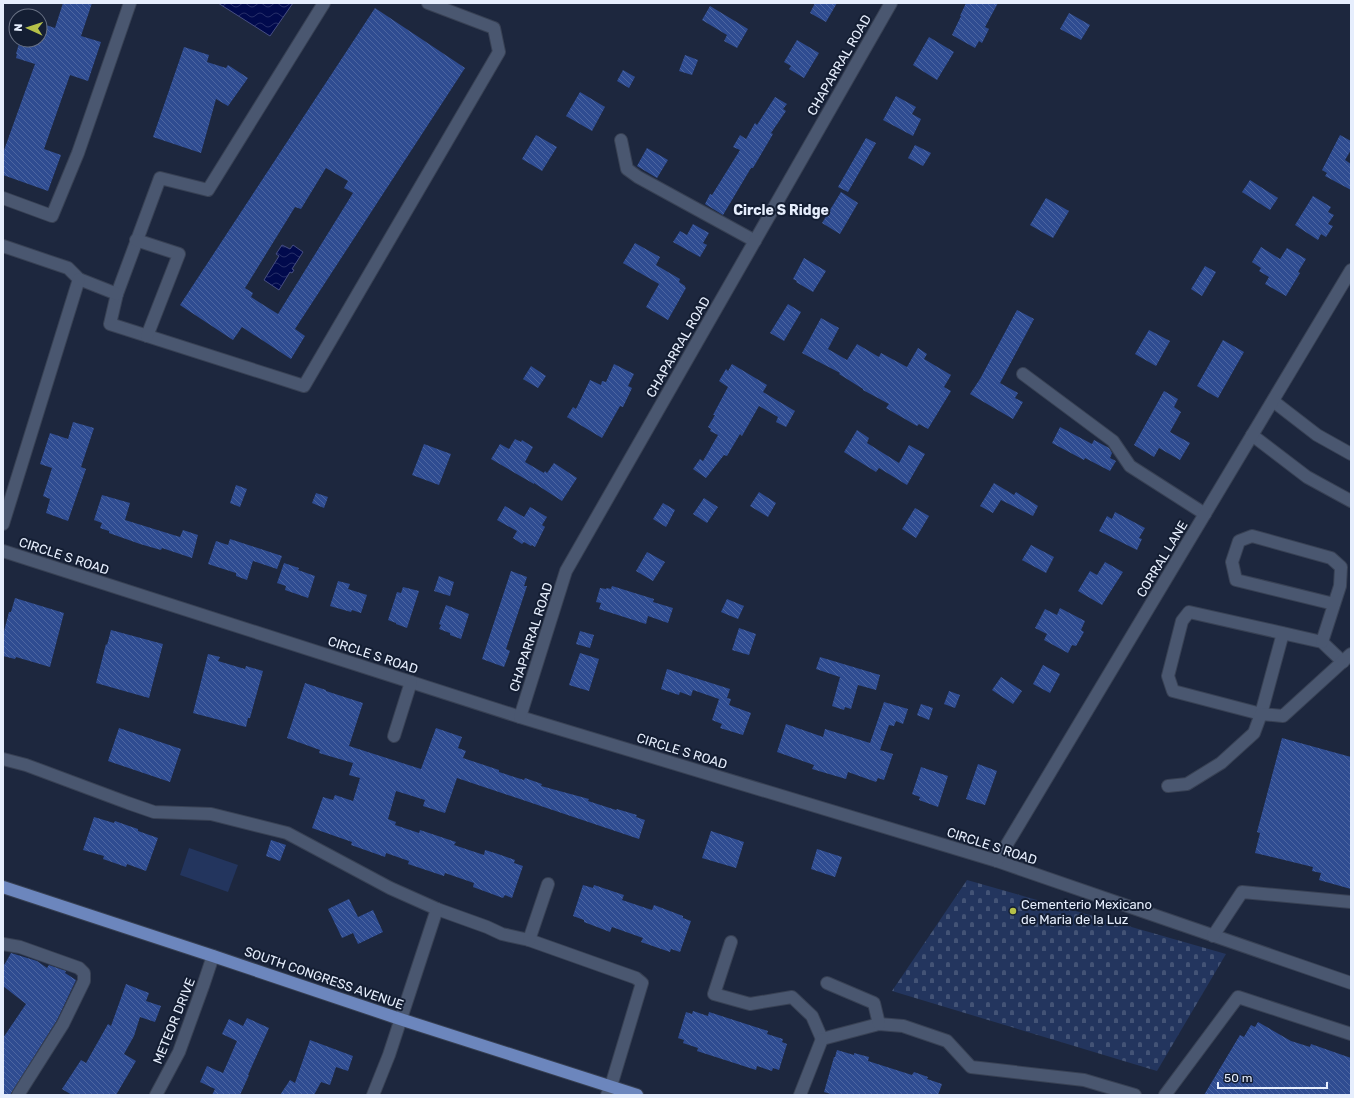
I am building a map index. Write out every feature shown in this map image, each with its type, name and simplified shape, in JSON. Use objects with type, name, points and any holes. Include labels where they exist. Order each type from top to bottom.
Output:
[{"type":"main road","name":"SOUTH CONGRESS AVENUE","points":[[3,887],[213,956],[609,1091],[637,1095]]},
{"type":"street","points":[[3,198],[52,216],[78,154],[130,3]]},
{"type":"street","points":[[324,3],[208,190],[160,178],[117,294],[110,324],[304,386],[499,52],[494,28],[428,3]]},
{"type":"street","name":"CHAPARRAL ROAD","points":[[520,717],[566,571],[891,3]]},
{"type":"street","points":[[621,140],[627,169],[632,173],[755,241]]},
{"type":"street","points":[[136,240],[179,254],[147,336]]},
{"type":"street","points":[[3,246],[68,268],[79,279],[117,294]]},
{"type":"street","name":"CORRAL LANE","points":[[997,862],[1351,270]]},
{"type":"street","points":[[3,524],[79,279]]},
{"type":"street","points":[[1023,374],[1113,441],[1130,466],[1204,514]]},
{"type":"street","points":[[1273,401],[1317,435],[1351,454]]},
{"type":"street","points":[[1252,435],[1306,477],[1351,501]]},
{"type":"street","points":[[1322,642],[1340,586],[1341,567],[1331,558],[1252,536],[1239,541],[1232,562],[1236,580],[1334,604]]},
{"type":"street","name":"CIRCLE S ROAD","points":[[3,551],[520,717],[997,862],[1351,983]]},
{"type":"street","points":[[1189,612],[1283,633],[1322,642],[1347,658],[1283,716],[1261,714],[1173,691],[1168,676],[1182,621],[1189,612]]},
{"type":"street","points":[[1168,786],[1187,784],[1221,763],[1254,733],[1261,714],[1283,633]]},
{"type":"street","points":[[394,736],[411,682]]},
{"type":"street","points":[[3,759],[26,765],[154,812],[211,814],[287,833],[390,888],[437,909],[502,934],[529,940],[636,978],[642,983],[609,1091]]},
{"type":"street","points":[[529,940],[548,884]]},
{"type":"street","points":[[1213,936],[1242,892],[1351,902]]},
{"type":"street","points":[[374,1095],[389,1055],[437,909]]},
{"type":"street","points":[[731,942],[714,994],[750,1004],[792,997],[812,1016],[822,1039],[800,1095]]},
{"type":"street","points":[[3,944],[20,946],[79,968],[84,973],[84,981],[63,1024],[18,1095]]},
{"type":"street","name":"METEOR DRIVE","points":[[156,1095],[179,1052],[213,956]]},
{"type":"street","points":[[827,983],[874,1003],[879,1024]]},
{"type":"street","points":[[1165,1095],[1238,997],[1351,1034]]},
{"type":"street","points":[[822,1039],[879,1024],[903,1026],[947,1041],[971,1067],[1084,1080],[1135,1095]]},
{"type":"green space","points":[[189,848],[238,865],[228,892],[180,875]]},
{"type":"green space","points":[[967,880],[1226,954],[1157,1071],[892,991]]},
{"type":"water","points":[[218,3],[293,3],[270,36]]},
{"type":"water","points":[[282,245],[290,249],[293,245],[303,252],[292,269],[294,270],[292,273],[290,272],[279,290],[264,280],[279,256],[276,254]]},
{"type":"building","points":[[63,3],[92,3],[81,36],[101,42],[88,81],[70,75],[44,149],[61,155],[48,191],[3,175],[3,153],[35,64],[16,58],[18,48],[48,48],[48,26],[55,28]]},
{"type":"building","points":[[815,3],[837,3],[826,22],[810,13]]},
{"type":"building","points":[[966,3],[998,3],[985,27],[989,29],[982,43],[979,41],[975,48],[952,35]]},
{"type":"building","points":[[710,6],[748,29],[737,48],[724,41],[727,35],[702,20]]},
{"type":"building","points":[[375,8],[465,68],[295,329],[305,336],[291,359],[242,327],[233,340],[180,305]],"holes":[[[326,168],[348,181],[344,188],[353,193],[278,314],[251,297],[253,293],[245,288],[295,207],[301,209]]]},
{"type":"building","points":[[1069,13],[1090,25],[1081,40],[1060,29]]},
{"type":"building","points":[[929,37],[954,52],[937,80],[913,65]]},
{"type":"building","points":[[797,40],[819,53],[804,78],[789,69],[791,66],[784,62]]},
{"type":"building","points":[[184,47],[209,55],[207,62],[226,68],[228,65],[248,78],[228,106],[216,99],[201,153],[153,137]]},
{"type":"building","points":[[685,55],[698,60],[692,75],[679,71]]},
{"type":"building","points":[[623,70],[635,77],[629,88],[617,81]]},
{"type":"building","points":[[580,92],[605,107],[592,131],[566,116]]},
{"type":"building","points":[[896,96],[916,107],[912,114],[921,119],[913,136],[883,120]]},
{"type":"building","points":[[775,97],[787,104],[783,109],[786,111],[771,133],[773,134],[723,215],[705,204],[710,194],[712,195],[740,150],[733,147],[740,135],[746,139],[755,123],[757,125]]},
{"type":"building","points":[[536,135],[557,147],[542,171],[522,159]]},
{"type":"building","points":[[1340,135],[1351,141],[1351,150],[1345,160],[1351,164],[1351,190],[1325,176],[1327,173],[1322,170]]},
{"type":"building","points":[[866,138],[876,143],[848,192],[838,187]]},
{"type":"building","points":[[915,145],[931,153],[923,166],[908,158]]},
{"type":"building","points":[[647,148],[668,160],[657,178],[637,166]]},
{"type":"building","points":[[1250,180],[1278,198],[1270,210],[1242,192]]},
{"type":"building","points":[[841,192],[858,203],[840,234],[822,223]]},
{"type":"building","points":[[1313,196],[1331,207],[1328,212],[1334,215],[1328,224],[1333,226],[1326,237],[1321,234],[1318,240],[1295,225]]},
{"type":"building","points":[[1046,198],[1069,211],[1053,238],[1030,225]]},
{"type":"building","points":[[693,224],[709,233],[703,243],[707,245],[700,257],[673,242],[680,231],[687,235]]},
{"type":"building","points":[[635,243],[660,257],[656,265],[680,279],[679,282],[686,288],[668,320],[646,307],[659,284],[623,263]]},
{"type":"building","points":[[1261,247],[1280,259],[1287,248],[1306,259],[1298,272],[1300,273],[1286,296],[1265,284],[1269,277],[1259,271],[1261,268],[1252,262]]},
{"type":"building","points":[[804,258],[826,271],[813,292],[793,279]]},
{"type":"building","points":[[1205,266],[1216,272],[1202,296],[1191,289]]},
{"type":"building","points":[[788,304],[801,312],[784,341],[770,333]]},
{"type":"building","points":[[1017,310],[1034,319],[1000,383],[1018,393],[1015,398],[1023,402],[1013,419],[970,394],[980,379]]},
{"type":"building","points":[[821,318],[839,328],[828,349],[847,360],[857,344],[879,357],[881,353],[907,367],[918,348],[927,354],[924,359],[951,375],[944,387],[951,391],[928,429],[919,424],[917,426],[886,408],[889,404],[863,390],[839,374],[840,373],[802,353]]},
{"type":"building","points":[[1149,330],[1170,341],[1156,366],[1135,354]]},
{"type":"building","points":[[1223,340],[1244,352],[1218,398],[1197,386]]},
{"type":"building","points":[[614,364],[634,374],[628,386],[632,388],[623,407],[620,406],[602,438],[567,417],[573,407],[576,409],[590,380],[601,385],[602,381],[606,382]]},
{"type":"building","points":[[732,364],[767,385],[763,392],[795,411],[786,427],[776,422],[778,417],[759,406],[742,436],[740,434],[727,456],[724,455],[706,478],[693,469],[700,459],[703,461],[718,435],[710,431],[711,429],[708,427],[728,387],[719,381],[726,369],[728,371]]},
{"type":"building","points":[[531,366],[546,376],[538,388],[523,379]]},
{"type":"building","points":[[1164,391],[1178,399],[1174,407],[1181,412],[1170,432],[1190,443],[1180,460],[1159,448],[1154,457],[1134,445]]},
{"type":"building","points":[[73,422],[94,428],[81,467],[86,469],[68,521],[46,513],[50,499],[43,496],[52,468],[40,464],[50,433],[68,439]]},
{"type":"building","points":[[1060,427],[1092,444],[1094,440],[1109,448],[1112,453],[1110,458],[1116,461],[1110,471],[1085,458],[1084,460],[1052,443]]},
{"type":"building","points":[[857,430],[869,438],[867,443],[899,463],[909,445],[925,454],[907,485],[879,468],[876,472],[844,452]]},
{"type":"building","points":[[515,439],[521,442],[522,440],[533,447],[525,462],[544,473],[545,471],[547,473],[554,463],[577,478],[562,501],[534,483],[491,459],[500,444],[509,449]]},
{"type":"building","points":[[424,444],[451,454],[439,485],[412,475]]},
{"type":"building","points":[[994,483],[1014,495],[1016,492],[1038,506],[1033,516],[1001,500],[993,513],[980,506]]},
{"type":"building","points":[[236,485],[247,489],[240,507],[230,503]]},
{"type":"building","points":[[759,492],[776,503],[768,517],[750,506]]},
{"type":"building","points":[[316,493],[328,497],[324,508],[312,503]]},
{"type":"building","points":[[102,495],[130,503],[125,520],[180,537],[183,530],[198,535],[192,558],[162,548],[161,550],[140,544],[109,533],[109,531],[100,528],[102,523],[94,520]]},
{"type":"building","points":[[704,498],[718,507],[707,523],[693,514]]},
{"type":"building","points":[[663,503],[675,510],[666,527],[653,519]]},
{"type":"building","points":[[505,506],[524,517],[530,507],[547,517],[542,525],[545,527],[535,547],[524,542],[522,544],[513,538],[517,531],[497,520]]},
{"type":"building","points":[[915,508],[929,516],[916,538],[902,529]]},
{"type":"building","points":[[1115,512],[1145,528],[1139,538],[1142,539],[1137,550],[1099,531],[1107,516],[1112,519]]},
{"type":"building","points":[[230,539],[282,556],[277,569],[253,561],[247,580],[236,576],[236,573],[208,564],[216,541],[228,545]]},
{"type":"building","points":[[1031,545],[1054,557],[1046,573],[1022,560]]},
{"type":"building","points":[[647,552],[665,562],[653,581],[636,571]]},
{"type":"building","points":[[1105,562],[1123,572],[1102,605],[1078,591],[1090,571],[1097,575]]},
{"type":"building","points":[[284,563],[315,576],[308,598],[285,590],[286,586],[277,583]]},
{"type":"building","points":[[511,571],[527,577],[524,586],[527,586],[506,649],[510,651],[504,667],[482,659]]},
{"type":"building","points":[[439,576],[454,582],[450,596],[434,591]]},
{"type":"building","points":[[338,581],[350,584],[348,589],[367,595],[361,613],[352,610],[351,612],[330,606]]},
{"type":"building","points":[[612,586],[654,599],[653,602],[673,608],[668,623],[648,616],[646,624],[599,609],[601,603],[596,602],[600,588],[611,589]]},
{"type":"building","points":[[403,587],[419,591],[407,628],[388,620],[397,592],[401,593]]},
{"type":"building","points":[[15,598],[64,613],[50,667],[16,657],[15,659],[3,656],[3,635],[9,612],[11,612]]},
{"type":"building","points":[[727,599],[744,606],[738,619],[721,612]]},
{"type":"building","points":[[446,605],[469,614],[461,639],[439,629],[441,625],[439,624]]},
{"type":"building","points":[[1060,608],[1085,621],[1081,630],[1084,632],[1076,646],[1072,645],[1068,653],[1044,640],[1047,634],[1035,628],[1045,609],[1057,615]]},
{"type":"building","points":[[739,628],[756,634],[749,655],[732,650]]},
{"type":"building","points":[[111,630],[163,644],[149,698],[96,683]]},
{"type":"building","points":[[580,631],[594,635],[590,648],[576,644]]},
{"type":"building","points":[[580,653],[599,659],[589,691],[569,685]]},
{"type":"building","points":[[208,654],[220,657],[218,661],[245,669],[246,666],[263,671],[250,718],[248,718],[246,727],[193,713]]},
{"type":"building","points":[[820,657],[880,675],[876,690],[858,685],[851,709],[845,707],[844,710],[832,706],[840,677],[816,669]]},
{"type":"building","points":[[1043,665],[1060,674],[1050,693],[1033,684]]},
{"type":"building","points":[[667,669],[730,689],[727,698],[731,699],[729,705],[751,713],[743,735],[720,728],[722,724],[712,720],[719,699],[693,690],[691,696],[680,692],[679,695],[661,689]]},
{"type":"building","points":[[1001,677],[1022,691],[1013,704],[992,690]]},
{"type":"building","points":[[305,683],[363,703],[349,746],[421,769],[436,728],[462,737],[458,748],[466,751],[463,758],[499,770],[499,772],[524,780],[525,778],[542,784],[541,786],[589,799],[588,801],[637,815],[636,817],[645,820],[639,839],[457,778],[445,813],[423,806],[425,800],[396,791],[388,819],[396,822],[395,825],[419,833],[420,830],[456,842],[454,845],[484,855],[485,850],[498,854],[515,860],[514,863],[523,866],[512,898],[505,895],[503,898],[473,887],[474,883],[445,873],[444,876],[408,864],[409,861],[386,853],[385,857],[351,845],[352,842],[312,828],[323,797],[333,800],[335,795],[353,801],[360,778],[349,775],[353,763],[319,753],[320,750],[287,738]]},
{"type":"building","points":[[949,691],[960,695],[955,708],[944,704]]},
{"type":"building","points":[[884,702],[908,709],[903,724],[896,721],[894,726],[889,725],[880,750],[893,754],[884,780],[878,778],[876,782],[848,772],[846,779],[812,769],[814,765],[777,752],[786,724],[823,737],[825,729],[870,743]]},
{"type":"building","points":[[921,704],[933,708],[929,720],[917,715]]},
{"type":"building","points":[[119,728],[181,749],[170,782],[108,761]]},
{"type":"building","points":[[1282,738],[1351,757],[1351,889],[1319,880],[1321,873],[1312,871],[1313,867],[1255,853],[1260,833],[1257,832]]},
{"type":"building","points":[[978,764],[997,771],[985,805],[966,799]]},
{"type":"building","points":[[921,767],[948,776],[938,807],[919,800],[920,797],[912,794]]},
{"type":"building","points":[[94,817],[114,823],[115,821],[158,838],[146,871],[127,864],[126,867],[103,859],[104,856],[83,850]]},
{"type":"building","points":[[711,831],[744,842],[736,868],[702,858]]},
{"type":"building","points":[[271,840],[286,845],[280,861],[266,856]]},
{"type":"building","points":[[817,849],[842,857],[835,877],[811,869]]},
{"type":"building","points":[[583,885],[593,888],[594,885],[624,895],[622,900],[652,910],[654,905],[683,916],[683,918],[691,921],[680,952],[671,949],[670,952],[641,942],[643,938],[612,927],[610,932],[573,916]]},
{"type":"building","points":[[349,899],[358,917],[373,910],[383,932],[358,944],[353,933],[342,938],[328,909]]},
{"type":"building","points":[[11,953],[37,961],[47,968],[49,965],[66,971],[65,973],[76,980],[57,1020],[10,1095],[3,1095],[3,1038],[26,1004],[3,986],[3,967]]},
{"type":"building","points":[[126,984],[149,993],[146,1001],[161,1006],[155,1022],[140,1017],[134,1036],[124,1054],[136,1061],[116,1095],[72,1095],[62,1089],[81,1060],[86,1063],[108,1024],[111,1026]]},
{"type":"building","points":[[693,1011],[708,1016],[709,1012],[768,1031],[767,1034],[783,1039],[782,1042],[787,1044],[779,1070],[773,1068],[772,1071],[757,1066],[756,1070],[697,1051],[698,1048],[683,1043],[684,1040],[678,1038],[686,1012],[692,1014]]},
{"type":"building","points":[[247,1018],[269,1028],[240,1095],[212,1095],[215,1089],[200,1082],[207,1066],[223,1073],[237,1041],[222,1034],[229,1019],[243,1026]]},
{"type":"building","points":[[1258,1022],[1291,1041],[1310,1047],[1311,1044],[1351,1058],[1351,1095],[1204,1095],[1240,1035],[1244,1037],[1251,1025],[1255,1027]]},
{"type":"building","points":[[310,1040],[353,1056],[348,1071],[336,1067],[330,1085],[321,1082],[314,1095],[280,1095],[290,1080],[295,1083]]},
{"type":"building","points":[[837,1050],[854,1055],[854,1053],[869,1057],[868,1061],[912,1075],[914,1072],[928,1077],[927,1079],[942,1084],[938,1095],[834,1095],[824,1092]]},
{"type":"place","name":"Cementerio Mexicano de Maria de la Luz","points":[[1013,911]]},
{"type":"district","name":"Circle S Ridge","points":[[781,210]]}]
